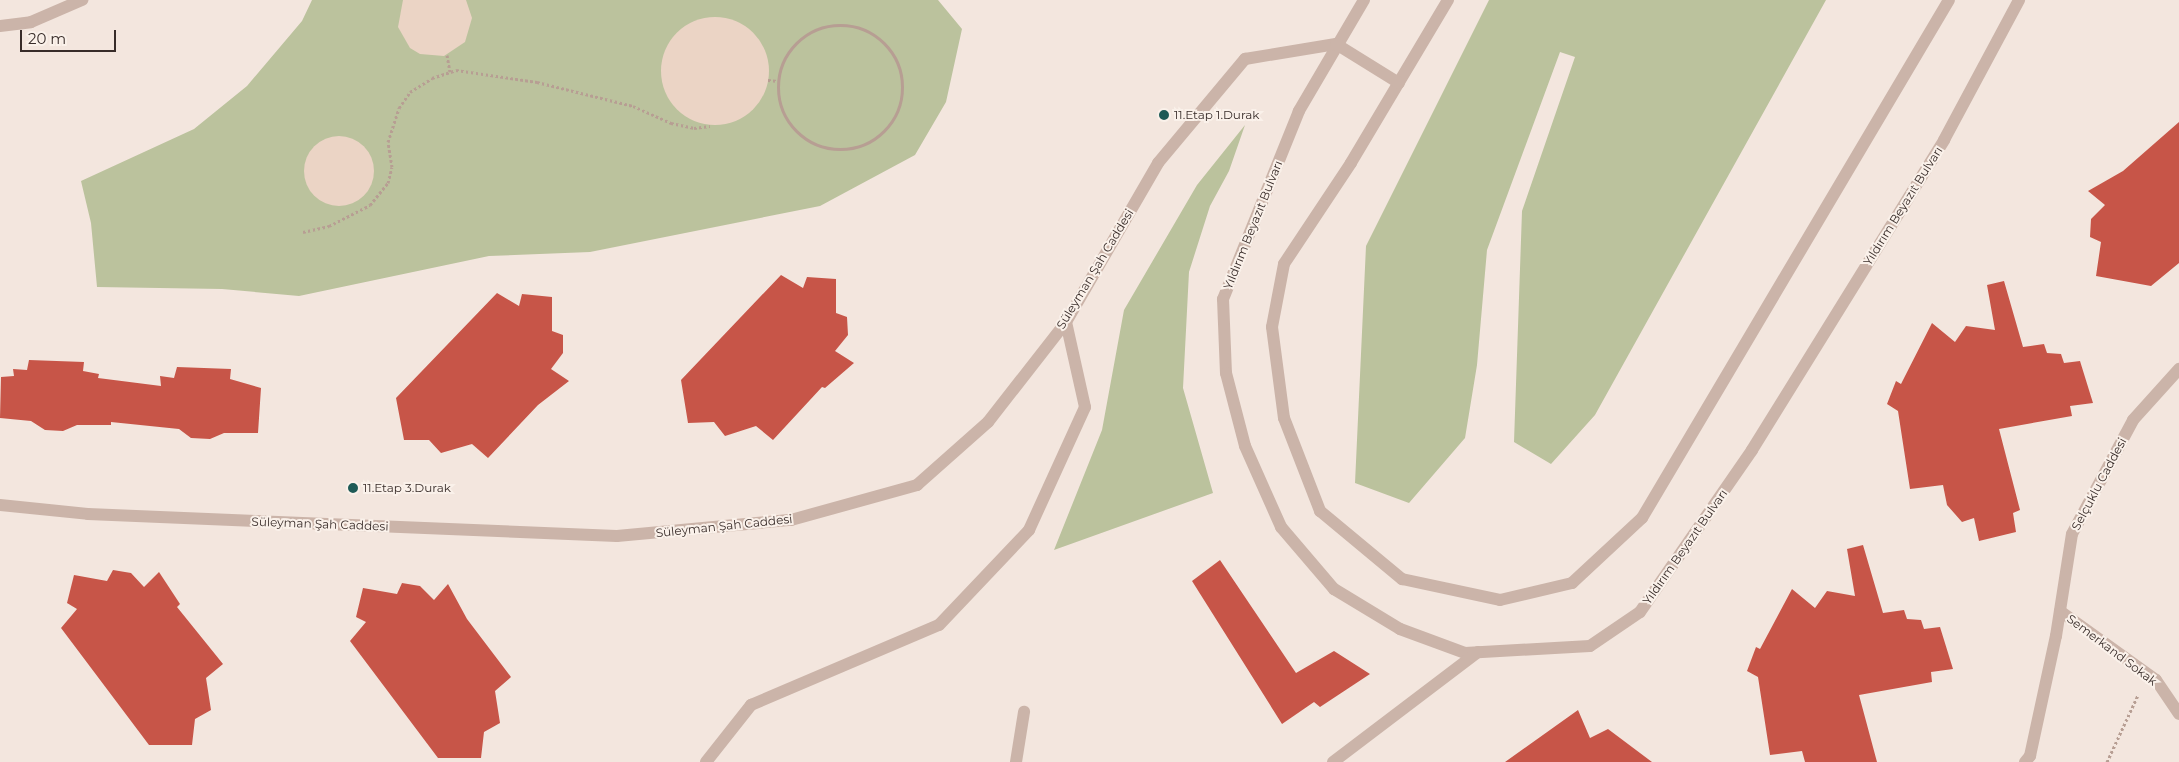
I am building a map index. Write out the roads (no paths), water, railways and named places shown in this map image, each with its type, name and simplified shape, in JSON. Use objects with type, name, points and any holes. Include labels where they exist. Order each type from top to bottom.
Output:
[{"type":"street","points":[[0,26],[31,22],[82,0]]},
{"type":"street","name":"Yıldırım Beyazıt Bulvarı","points":[[1364,0],[1336,44],[1299,112],[1224,299],[1226,373],[1245,446],[1281,527],[1334,589],[1400,629],[1465,653],[1590,646],[1640,612],[1758,442],[1944,140],[2019,0]]},
{"type":"street","points":[[1448,0],[1284,264],[1272,327],[1284,418],[1320,511],[1402,579],[1500,600],[1572,584],[1642,518],[1950,0]]},
{"type":"street","points":[[1336,44],[1398,83]]},
{"type":"street","name":"Süleyman Şah Caddesi","points":[[0,505],[88,514],[617,536],[791,520],[917,485],[988,422],[1066,322],[1158,163],[1246,58],[1336,44]]},
{"type":"street","points":[[706,762],[751,705],[939,625],[1029,530],[1085,407],[1066,322]]},
{"type":"street","name":"Selçuklu Caddesi","points":[[2025,762],[2030,756],[2060,611],[2072,534],[2133,420],[2179,368]]},
{"type":"street","name":"Semerkand Sokak","points":[[2060,611],[2148,674],[2179,714]]},
{"type":"street","points":[[1333,762],[1478,652]]},
{"type":"street","points":[[1016,762],[1024,712]]},
{"type":"place","name":"11.Etap 1.Durak","points":[[1164,115]]},
{"type":"place","name":"11.Etap 3.Durak","points":[[353,488]]}]
